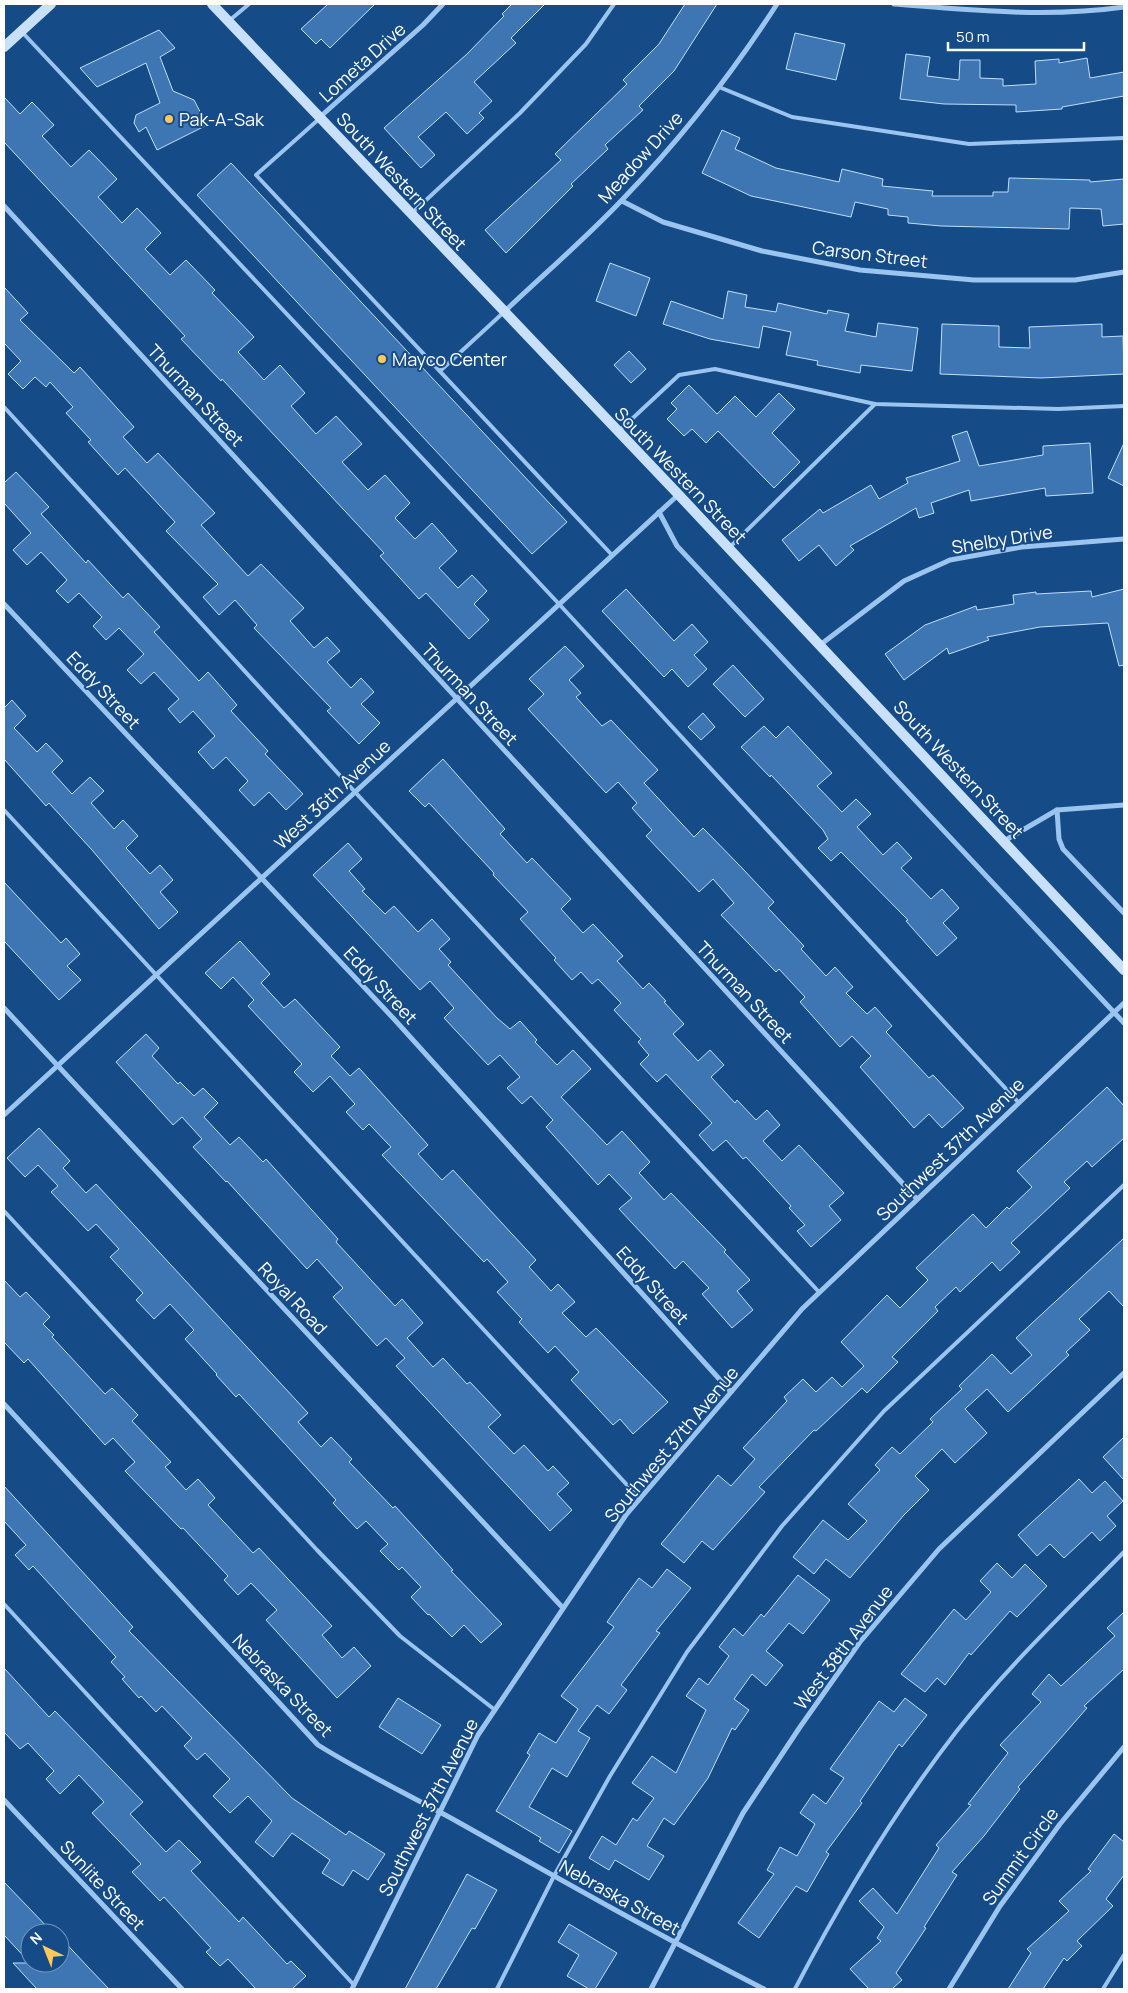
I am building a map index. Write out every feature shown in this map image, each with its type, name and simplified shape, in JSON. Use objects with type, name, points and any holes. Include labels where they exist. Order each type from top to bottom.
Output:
[{"type":"main road","points":[[4,47],[51,4]]},
{"type":"main road","name":"South Western Street","points":[[212,4],[729,548],[1124,970]]},
{"type":"street","name":"Lometa Drive","points":[[320,118],[423,25],[443,4]]},
{"type":"street","name":"Meadow Drive","points":[[504,312],[622,201],[704,108],[777,4]]},
{"type":"street","points":[[894,4],[1007,13],[1093,11],[1124,7]]},
{"type":"street","name":"Carson Street","points":[[622,201],[663,222],[762,251],[860,270],[974,280],[1075,280],[1124,272]]},
{"type":"street","name":"Thurman Street","points":[[4,206],[917,1199]]},
{"type":"street","name":"West 36th Avenue","points":[[4,1115],[678,494]]},
{"type":"street","points":[[660,512],[677,546],[1124,1023]]},
{"type":"street","name":"Shelby Drive","points":[[819,645],[904,581],[950,560],[1022,547],[1124,539]]},
{"type":"street","name":"Eddy Street","points":[[4,604],[394,1018],[731,1392]]},
{"type":"street","points":[[1004,841],[1057,810],[1124,805]]},
{"type":"street","points":[[1057,810],[1059,839],[1063,849],[1124,913]]},
{"type":"street","name":"Southwest 37th Avenue","points":[[353,1987],[478,1735],[626,1515],[802,1308],[1124,1003]]},
{"type":"street","name":"Royal Road","points":[[4,1008],[563,1608]]},
{"type":"street","name":"West 38th Avenue","points":[[650,1989],[743,1813],[800,1727],[860,1642],[939,1549],[1124,1373]]},
{"type":"street","name":"Nebraska Street","points":[[4,1404],[318,1744],[347,1763],[440,1812],[673,1943],[764,1989]]},
{"type":"street","name":"Summit Circle","points":[[949,1989],[1000,1906],[1060,1824],[1124,1747]]},
{"type":"street","name":"Sunlite Street","points":[[4,1800],[182,1989]]},
{"type":"lane","points":[[228,22],[248,4]]},
{"type":"lane","points":[[411,214],[527,106],[586,44],[614,4]]},
{"type":"lane","points":[[21,31],[559,604],[1018,1103]]},
{"type":"lane","points":[[719,87],[792,117],[969,144],[1124,138]]},
{"type":"lane","points":[[320,118],[256,175],[612,555]]},
{"type":"lane","points":[[440,371],[504,312]]},
{"type":"lane","points":[[618,433],[679,375],[715,369],[875,404],[1058,409],[1124,406]]},
{"type":"lane","points":[[729,548],[875,404]]},
{"type":"lane","points":[[4,408],[354,792],[819,1292]]},
{"type":"lane","points":[[4,810],[640,1499]]},
{"type":"lane","points":[[497,1989],[554,1876],[610,1776],[687,1652],[782,1526],[884,1411],[1124,1185]]},
{"type":"lane","points":[[4,1211],[310,1543],[400,1636],[495,1710]]},
{"type":"lane","points":[[796,1989],[828,1927],[884,1834],[956,1732],[1014,1664],[1124,1552]]},
{"type":"lane","points":[[4,1604],[353,1987]]},
{"type":"lane","points":[[1103,1989],[1124,1955]]},
{"type":"building","points":[[328,4],[375,4],[330,48],[321,39],[316,44],[301,29]]},
{"type":"building","points":[[512,4],[545,4],[511,38],[516,43],[474,82],[492,101],[479,113],[484,118],[467,134],[446,112],[418,137],[435,155],[421,168],[384,128],[467,54],[504,16],[502,14]]},
{"type":"building","points":[[685,4],[717,4],[674,71],[639,106],[643,110],[605,145],[608,149],[571,184],[573,186],[506,253],[485,230],[561,160],[555,154],[627,84],[623,80],[659,44]]},
{"type":"building","points":[[159,30],[175,48],[160,57],[173,91],[194,100],[207,125],[157,150],[146,127],[139,132],[134,123],[136,115],[160,103],[146,63],[97,87],[80,68]]},
{"type":"building","points":[[795,33],[845,44],[836,80],[786,69]]},
{"type":"building","points":[[906,54],[930,57],[927,76],[959,80],[960,60],[980,60],[980,78],[1003,79],[1003,86],[1036,84],[1035,61],[1059,59],[1059,63],[1087,58],[1090,78],[1124,72],[1124,96],[1062,107],[1062,109],[1016,112],[1016,105],[944,104],[900,99]]},
{"type":"building","points":[[4,97],[20,114],[32,102],[54,125],[42,136],[71,167],[89,150],[117,179],[98,197],[122,223],[137,208],[161,233],[145,249],[170,275],[186,260],[215,290],[212,293],[254,337],[238,352],[264,380],[280,365],[305,393],[291,406],[316,434],[336,416],[362,444],[342,462],[368,490],[385,475],[410,503],[395,518],[415,539],[432,523],[457,551],[439,568],[458,588],[472,575],[487,591],[474,604],[489,620],[469,639],[426,593],[419,599],[380,556],[384,553],[222,379],[221,381],[181,339],[185,336],[4,142]]},
{"type":"building","points":[[722,130],[740,138],[735,149],[776,168],[839,182],[842,169],[883,179],[882,186],[933,191],[932,196],[993,196],[993,192],[1008,192],[1009,178],[1090,180],[1090,182],[1124,179],[1124,224],[1103,226],[1101,209],[1070,208],[1069,229],[941,226],[908,223],[908,217],[888,215],[888,209],[855,202],[851,217],[751,196],[702,173]]},
{"type":"building","name":"Mayco Center","points":[[231,163],[567,522],[532,554],[197,195]]},
{"type":"building","points":[[610,263],[650,278],[636,316],[596,301]]},
{"type":"building","points":[[4,287],[28,313],[20,320],[74,373],[80,367],[134,427],[123,437],[147,463],[158,453],[215,513],[201,525],[248,576],[261,564],[304,608],[290,621],[314,648],[327,637],[340,651],[327,662],[351,688],[361,678],[374,692],[361,704],[380,723],[359,744],[327,711],[331,708],[254,628],[257,625],[235,600],[219,615],[203,597],[218,584],[166,531],[175,522],[125,468],[118,475],[88,442],[91,440],[66,413],[73,407],[50,382],[46,387],[35,377],[23,389],[8,374],[21,361],[4,343]]},
{"type":"building","points":[[728,291],[747,295],[745,307],[776,312],[778,303],[827,314],[828,310],[849,314],[845,331],[876,337],[878,323],[918,328],[912,371],[861,365],[860,373],[817,365],[818,361],[786,355],[791,332],[763,326],[759,348],[710,339],[663,324],[671,301],[723,319]]},
{"type":"building","points":[[942,324],[999,326],[999,347],[1030,348],[1029,327],[1102,324],[1102,337],[1123,336],[1124,374],[1041,378],[940,374]]},
{"type":"building","points":[[629,351],[646,369],[631,383],[614,365]]},
{"type":"building","points":[[689,385],[717,414],[735,396],[756,417],[779,393],[795,409],[772,433],[800,462],[774,488],[718,431],[706,443],[692,429],[684,436],[667,419],[677,409],[671,403]]},
{"type":"building","points":[[967,431],[979,466],[1043,455],[1043,446],[1090,443],[1093,493],[1046,496],[1045,488],[971,501],[969,490],[931,503],[934,513],[919,518],[916,508],[850,546],[854,550],[836,566],[819,545],[799,561],[782,540],[820,509],[823,513],[871,485],[879,499],[908,483],[906,478],[960,461],[952,436]]},
{"type":"building","points":[[1124,443],[1124,486],[1108,478]]},
{"type":"building","points":[[16,472],[49,507],[41,514],[86,563],[88,560],[123,598],[128,593],[160,627],[154,632],[199,681],[208,672],[237,705],[231,711],[268,751],[265,754],[303,794],[286,810],[269,792],[254,806],[239,790],[248,781],[226,757],[213,769],[198,752],[215,736],[193,711],[180,723],[168,709],[179,699],[154,672],[141,684],[127,670],[144,654],[119,628],[106,640],[93,626],[102,617],[79,593],[68,603],[56,591],[67,580],[41,552],[27,565],[13,550],[31,533],[4,503],[4,483]]},
{"type":"building","points":[[626,589],[674,641],[692,624],[708,642],[694,655],[707,669],[688,687],[672,669],[664,677],[602,611]]},
{"type":"building","points":[[1124,589],[1124,665],[1119,666],[1108,623],[1040,627],[987,637],[989,640],[949,654],[947,648],[904,680],[885,654],[925,625],[976,606],[977,610],[1014,604],[1013,595],[1036,592],[1036,594],[1091,591],[1092,597]]},
{"type":"building","points":[[565,646],[584,666],[569,680],[581,693],[576,697],[602,726],[611,720],[658,770],[644,783],[694,837],[703,828],[774,902],[768,908],[804,946],[801,949],[826,976],[835,967],[853,987],[846,993],[867,1014],[875,1007],[892,1026],[886,1032],[929,1078],[933,1075],[964,1108],[942,1128],[929,1114],[914,1128],[860,1067],[871,1056],[852,1036],[840,1047],[800,1002],[805,997],[779,969],[776,972],[721,915],[734,903],[713,879],[699,892],[646,836],[652,830],[632,808],[637,803],[618,782],[606,793],[528,709],[544,694],[529,679]]},
{"type":"building","points":[[733,665],[764,699],[745,717],[713,684]]},
{"type":"building","points":[[12,700],[26,716],[14,728],[37,752],[46,743],[63,761],[52,772],[72,794],[90,777],[104,791],[91,803],[114,829],[123,820],[138,836],[126,848],[150,874],[160,865],[173,880],[160,892],[178,912],[159,929],[92,850],[49,803],[46,806],[4,759],[4,708]]},
{"type":"building","points":[[703,713],[715,727],[701,740],[688,727]]},
{"type":"building","points":[[764,726],[776,738],[788,726],[832,773],[817,786],[842,812],[856,799],[871,814],[857,827],[883,855],[897,842],[912,858],[901,868],[931,899],[942,889],[959,908],[943,923],[957,938],[937,956],[906,921],[908,920],[841,852],[831,861],[818,848],[828,839],[823,830],[771,775],[770,777],[741,747]]},
{"type":"building","points":[[443,759],[505,829],[500,834],[527,863],[532,858],[571,899],[561,909],[583,933],[593,924],[623,956],[617,961],[643,989],[649,983],[666,1001],[664,1002],[684,1024],[673,1034],[698,1061],[710,1050],[724,1065],[711,1077],[735,1103],[737,1100],[756,1120],[767,1110],[780,1125],[763,1141],[782,1161],[799,1145],[844,1193],[829,1206],[841,1220],[811,1247],[797,1231],[805,1225],[789,1208],[791,1206],[746,1157],[743,1159],[726,1140],[713,1151],[699,1135],[712,1123],[666,1074],[657,1082],[640,1064],[649,1055],[638,1042],[641,1039],[614,1010],[621,1003],[598,979],[592,984],[581,972],[572,980],[554,960],[556,958],[520,919],[528,912],[429,803],[425,807],[409,791]]},
{"type":"building","points":[[348,843],[362,859],[349,871],[365,889],[362,891],[385,914],[394,906],[418,932],[432,919],[450,939],[439,949],[451,962],[448,965],[497,1018],[510,1029],[520,1021],[537,1040],[535,1042],[557,1065],[573,1050],[591,1069],[561,1097],[607,1145],[622,1131],[650,1162],[639,1173],[664,1200],[671,1193],[726,1250],[724,1252],[750,1280],[737,1291],[753,1310],[732,1328],[702,1294],[709,1288],[683,1261],[675,1269],[619,1209],[632,1198],[609,1174],[598,1185],[546,1127],[553,1120],[531,1096],[522,1104],[507,1088],[520,1077],[500,1055],[488,1065],[444,1018],[454,1008],[430,981],[420,990],[313,875]]},
{"type":"building","points":[[4,882],[61,943],[66,938],[80,954],[67,966],[81,980],[59,1000],[4,941]]},
{"type":"building","points":[[240,941],[270,974],[261,983],[284,1008],[295,999],[340,1047],[331,1056],[350,1076],[359,1068],[428,1145],[418,1154],[442,1180],[453,1170],[536,1260],[529,1267],[551,1291],[558,1284],[575,1302],[562,1313],[586,1337],[596,1328],[668,1402],[633,1434],[620,1419],[613,1425],[571,1380],[579,1372],[555,1346],[548,1353],[519,1322],[522,1319],[497,1292],[508,1282],[487,1259],[484,1262],[382,1155],[391,1147],[369,1124],[363,1130],[346,1112],[355,1104],[330,1076],[313,1092],[294,1072],[302,1064],[248,1006],[254,1000],[233,977],[221,989],[205,973]]},
{"type":"building","points":[[146,1034],[159,1048],[152,1056],[178,1084],[180,1082],[194,1096],[203,1088],[218,1103],[204,1117],[230,1145],[239,1137],[263,1162],[266,1159],[338,1239],[336,1242],[395,1306],[402,1299],[423,1323],[407,1338],[433,1367],[443,1358],[467,1384],[470,1382],[501,1415],[488,1427],[514,1454],[524,1445],[548,1471],[553,1466],[569,1483],[557,1494],[572,1510],[550,1531],[396,1366],[405,1358],[386,1338],[377,1346],[333,1297],[343,1288],[317,1259],[307,1269],[227,1181],[193,1147],[202,1139],[182,1117],[173,1125],[116,1062]]},
{"type":"building","points":[[1107,1087],[1124,1106],[1124,1138],[1092,1167],[1087,1161],[1064,1182],[1070,1188],[1011,1243],[1020,1252],[1000,1271],[992,1262],[960,1292],[956,1287],[935,1307],[938,1311],[892,1357],[898,1362],[867,1393],[862,1388],[816,1431],[814,1430],[759,1487],[765,1492],[713,1550],[702,1541],[684,1563],[661,1544],[718,1475],[731,1486],[755,1459],[743,1448],[787,1401],[784,1397],[803,1379],[816,1392],[832,1377],[842,1387],[864,1366],[841,1342],[887,1295],[900,1308],[928,1280],[916,1268],[973,1214],[986,1228],[1007,1207],[1009,1209],[1032,1187],[1017,1171]]},
{"type":"building","points":[[39,1128],[70,1161],[63,1168],[86,1193],[96,1184],[308,1413],[298,1422],[321,1447],[331,1437],[352,1459],[349,1462],[393,1508],[395,1506],[453,1570],[451,1571],[502,1624],[481,1643],[464,1625],[452,1637],[428,1615],[411,1597],[421,1587],[402,1567],[399,1570],[380,1551],[388,1544],[366,1521],[357,1529],[333,1503],[336,1500],[286,1445],[239,1394],[236,1397],[216,1375],[185,1339],[194,1330],[170,1304],[154,1319],[136,1300],[143,1293],[110,1257],[119,1249],[96,1224],[88,1231],[51,1192],[58,1186],[38,1165],[25,1177],[7,1158]]},
{"type":"building","points":[[1124,1238],[1124,1307],[1109,1291],[1079,1319],[1090,1330],[1066,1352],[1069,1355],[1008,1412],[987,1389],[965,1409],[987,1433],[955,1463],[942,1449],[915,1476],[929,1490],[904,1515],[850,1578],[826,1559],[814,1574],[793,1557],[823,1520],[848,1540],[867,1521],[848,1504],[880,1470],[875,1465],[892,1447],[900,1454],[933,1422],[930,1419],[962,1389],[959,1386],[992,1354],[1011,1374],[1032,1355],[1016,1338]]},
{"type":"building","points":[[4,1280],[20,1297],[26,1292],[50,1317],[43,1324],[54,1335],[52,1337],[105,1394],[112,1388],[138,1415],[132,1421],[171,1462],[165,1467],[186,1490],[198,1479],[215,1498],[208,1505],[253,1553],[259,1548],[332,1626],[322,1635],[342,1658],[354,1647],[371,1666],[337,1698],[266,1620],[277,1610],[251,1583],[238,1595],[224,1580],[228,1576],[125,1471],[135,1462],[113,1438],[105,1445],[28,1359],[24,1363],[4,1342]]},
{"type":"building","points":[[1124,1437],[1124,1480],[1103,1457]]},
{"type":"building","points":[[1079,1479],[1092,1493],[1105,1481],[1123,1501],[1107,1516],[1116,1526],[1100,1541],[1092,1532],[1064,1558],[1050,1544],[1037,1556],[1018,1535]]},
{"type":"building","points":[[4,1486],[133,1627],[129,1631],[292,1798],[346,1835],[349,1831],[385,1854],[368,1880],[353,1870],[343,1886],[322,1873],[330,1860],[292,1833],[273,1857],[255,1842],[272,1821],[248,1796],[230,1813],[213,1796],[230,1779],[205,1753],[197,1760],[184,1746],[192,1738],[162,1706],[156,1712],[141,1696],[139,1698],[122,1679],[125,1677],[111,1662],[116,1657],[33,1566],[29,1570],[15,1555],[26,1545],[4,1521]]},
{"type":"building","points":[[997,1563],[1012,1578],[1025,1564],[1047,1586],[1017,1617],[1010,1611],[971,1655],[969,1653],[945,1685],[937,1678],[925,1692],[901,1674],[954,1609],[966,1620],[991,1592],[980,1581]]},
{"type":"building","points":[[667,1569],[691,1588],[656,1631],[660,1633],[621,1685],[627,1690],[609,1714],[597,1705],[578,1731],[590,1738],[567,1777],[552,1768],[529,1807],[572,1831],[559,1853],[539,1841],[541,1838],[496,1811],[530,1755],[527,1753],[539,1733],[556,1743],[578,1709],[561,1696],[614,1627],[607,1622],[639,1578],[652,1588]]},
{"type":"building","points":[[798,1575],[830,1600],[803,1634],[789,1623],[766,1651],[783,1665],[766,1686],[752,1674],[734,1699],[749,1710],[735,1730],[732,1728],[708,1778],[674,1825],[664,1818],[647,1846],[664,1856],[649,1880],[615,1860],[609,1870],[589,1858],[602,1836],[616,1845],[633,1818],[637,1821],[654,1798],[632,1783],[652,1756],[676,1773],[706,1710],[686,1696],[699,1678],[708,1685],[729,1656],[719,1647],[734,1628],[743,1636],[761,1614],[764,1617]]},
{"type":"building","points":[[1124,1612],[1124,1669],[1084,1706],[1087,1708],[1018,1787],[1020,1789],[984,1836],[952,1872],[957,1875],[924,1927],[926,1928],[896,1973],[902,1980],[892,1989],[869,1989],[850,1969],[881,1941],[877,1938],[884,1927],[859,1901],[873,1888],[897,1914],[939,1848],[936,1845],[971,1805],[968,1804],[1008,1753],[1000,1745],[1041,1702],[1032,1694],[1049,1674],[1061,1686],[1115,1636],[1107,1628]]},
{"type":"building","points":[[4,1668],[49,1717],[55,1711],[143,1802],[130,1814],[166,1852],[179,1840],[201,1862],[191,1871],[239,1922],[243,1917],[287,1964],[291,1961],[306,1976],[292,1989],[256,1989],[228,1959],[220,1966],[206,1952],[211,1948],[164,1897],[160,1901],[132,1872],[141,1864],[92,1813],[104,1802],[79,1775],[60,1794],[46,1779],[54,1771],[28,1743],[20,1749],[4,1732]]},
{"type":"building","points":[[398,1698],[441,1725],[422,1754],[379,1727]]},
{"type":"building","points":[[905,1698],[927,1715],[902,1747],[899,1744],[860,1801],[862,1803],[826,1852],[829,1854],[807,1892],[796,1886],[759,1938],[738,1923],[774,1874],[767,1870],[780,1847],[797,1856],[815,1824],[800,1813],[813,1794],[826,1804],[844,1778],[830,1769],[879,1701],[894,1712]]},
{"type":"building","points":[[1114,1834],[1124,1842],[1124,1875],[1106,1899],[1113,1906],[1077,1941],[1082,1946],[1067,1961],[1064,1958],[1043,1989],[1008,1989],[1031,1953],[1027,1949],[1069,1911],[1059,1901],[1091,1871],[1088,1869]]},
{"type":"building","points":[[467,1874],[497,1890],[475,1929],[472,1928],[436,1989],[405,1989]]},
{"type":"building","points":[[4,1882],[43,1923],[20,1923],[20,1952],[4,1935]]},
{"type":"building","points":[[569,1924],[617,1953],[595,1989],[589,1989],[567,1976],[579,1955],[558,1942]]},
{"type":"building","points":[[70,1948],[109,1989],[37,1989],[22,1973],[70,1973]]},
{"type":"building","points":[[13,1963],[20,1963],[20,1971]]},
{"type":"place","name":"Pak-A-Sak","points":[[169,119]]},
{"type":"place","name":"Mayco Center","points":[[382,359]]}]
